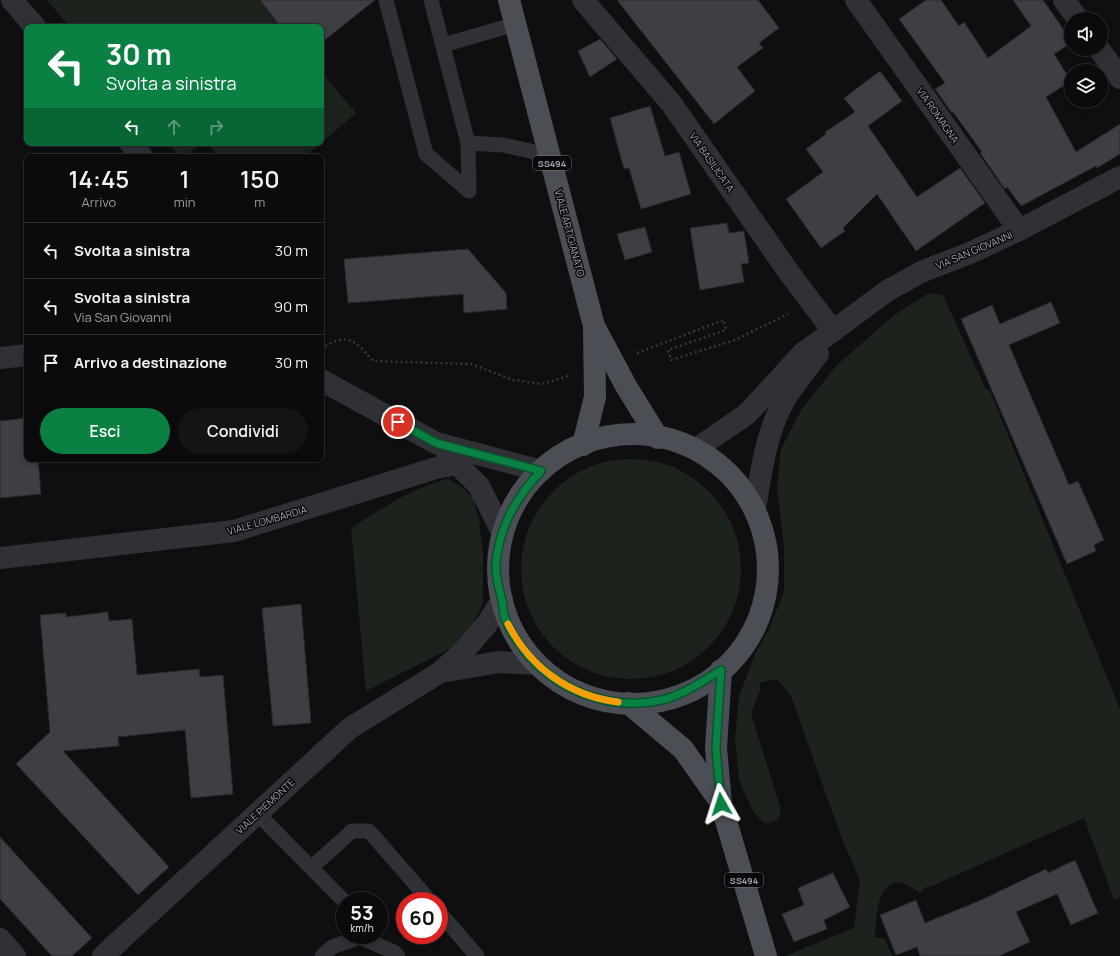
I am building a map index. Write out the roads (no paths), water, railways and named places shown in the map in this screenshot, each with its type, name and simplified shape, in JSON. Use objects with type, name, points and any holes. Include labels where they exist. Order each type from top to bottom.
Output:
[{"type":"main road","name":"VIALE ARTIGIANATO","points":[[509,0],[594,326],[595,397],[583,445]]},
{"type":"main road","name":"VIALE ARTIGIANATO","points":[[594,326],[626,386],[658,438]]},
{"type":"main road","points":[[620,436],[658,438],[696,449],[729,470],[751,500],[765,534],[768,572],[762,608],[746,642],[721,670],[693,689],[661,700],[628,703],[602,700],[578,692],[555,680],[536,664],[514,635],[505,619],[502,600],[496,582],[496,557],[502,532],[511,510],[524,489],[541,471],[561,456],[583,445],[620,436]]},
{"type":"main road","name":"SS494","points":[[721,670],[716,748],[721,804],[766,956]]},
{"type":"main road","name":"SS494","points":[[628,703],[683,749],[721,804]]},
{"type":"street","points":[[12,0],[32,24]]},
{"type":"street","name":"VIA BASILICATA","points":[[583,0],[671,103],[833,331]]},
{"type":"street","name":"VIA ROMAGNA","points":[[856,0],[1019,230]]},
{"type":"street","points":[[1064,0],[1073,12]]},
{"type":"street","points":[[1104,56],[1120,78]]},
{"type":"street","points":[[133,146],[139,154]]},
{"type":"street","name":"VIA SAN GIOVANNI","points":[[696,449],[747,414],[803,353],[887,291],[921,272],[1019,230],[1118,183]]},
{"type":"street","name":"VIA SAN GIOVANNI","points":[[755,509],[765,452],[775,422],[786,399],[833,331]]},
{"type":"street","points":[[0,358],[24,355]]},
{"type":"street","points":[[324,382],[436,443],[541,471]]},
{"type":"street","points":[[436,443],[479,486],[502,532]]},
{"type":"street","name":"VIALE LOMBARDIA","points":[[0,558],[234,532],[436,468],[457,464]]},
{"type":"street","name":"VIALE PIEMONTE","points":[[103,956],[350,728],[439,673],[463,652],[487,624],[502,600]]},
{"type":"street","name":"VIALE PIEMONTE","points":[[439,673],[499,662],[536,664]]},
{"type":"street","points":[[0,939],[14,956]]},
{"type":"lane","points":[[386,0],[426,154],[469,191],[468,143],[431,0]]},
{"type":"lane","points":[[443,45],[516,24]]},
{"type":"lane","points":[[468,143],[503,145],[550,154]]},
{"type":"lane","points":[[257,813],[336,893]]},
{"type":"lane","points":[[312,868],[352,831],[369,831],[422,892]]},
{"type":"lane","points":[[448,922],[477,956]]},
{"type":"lane","points":[[322,956],[332,947],[340,944]]},
{"type":"lane","points":[[377,944],[394,952],[398,956]]}]
